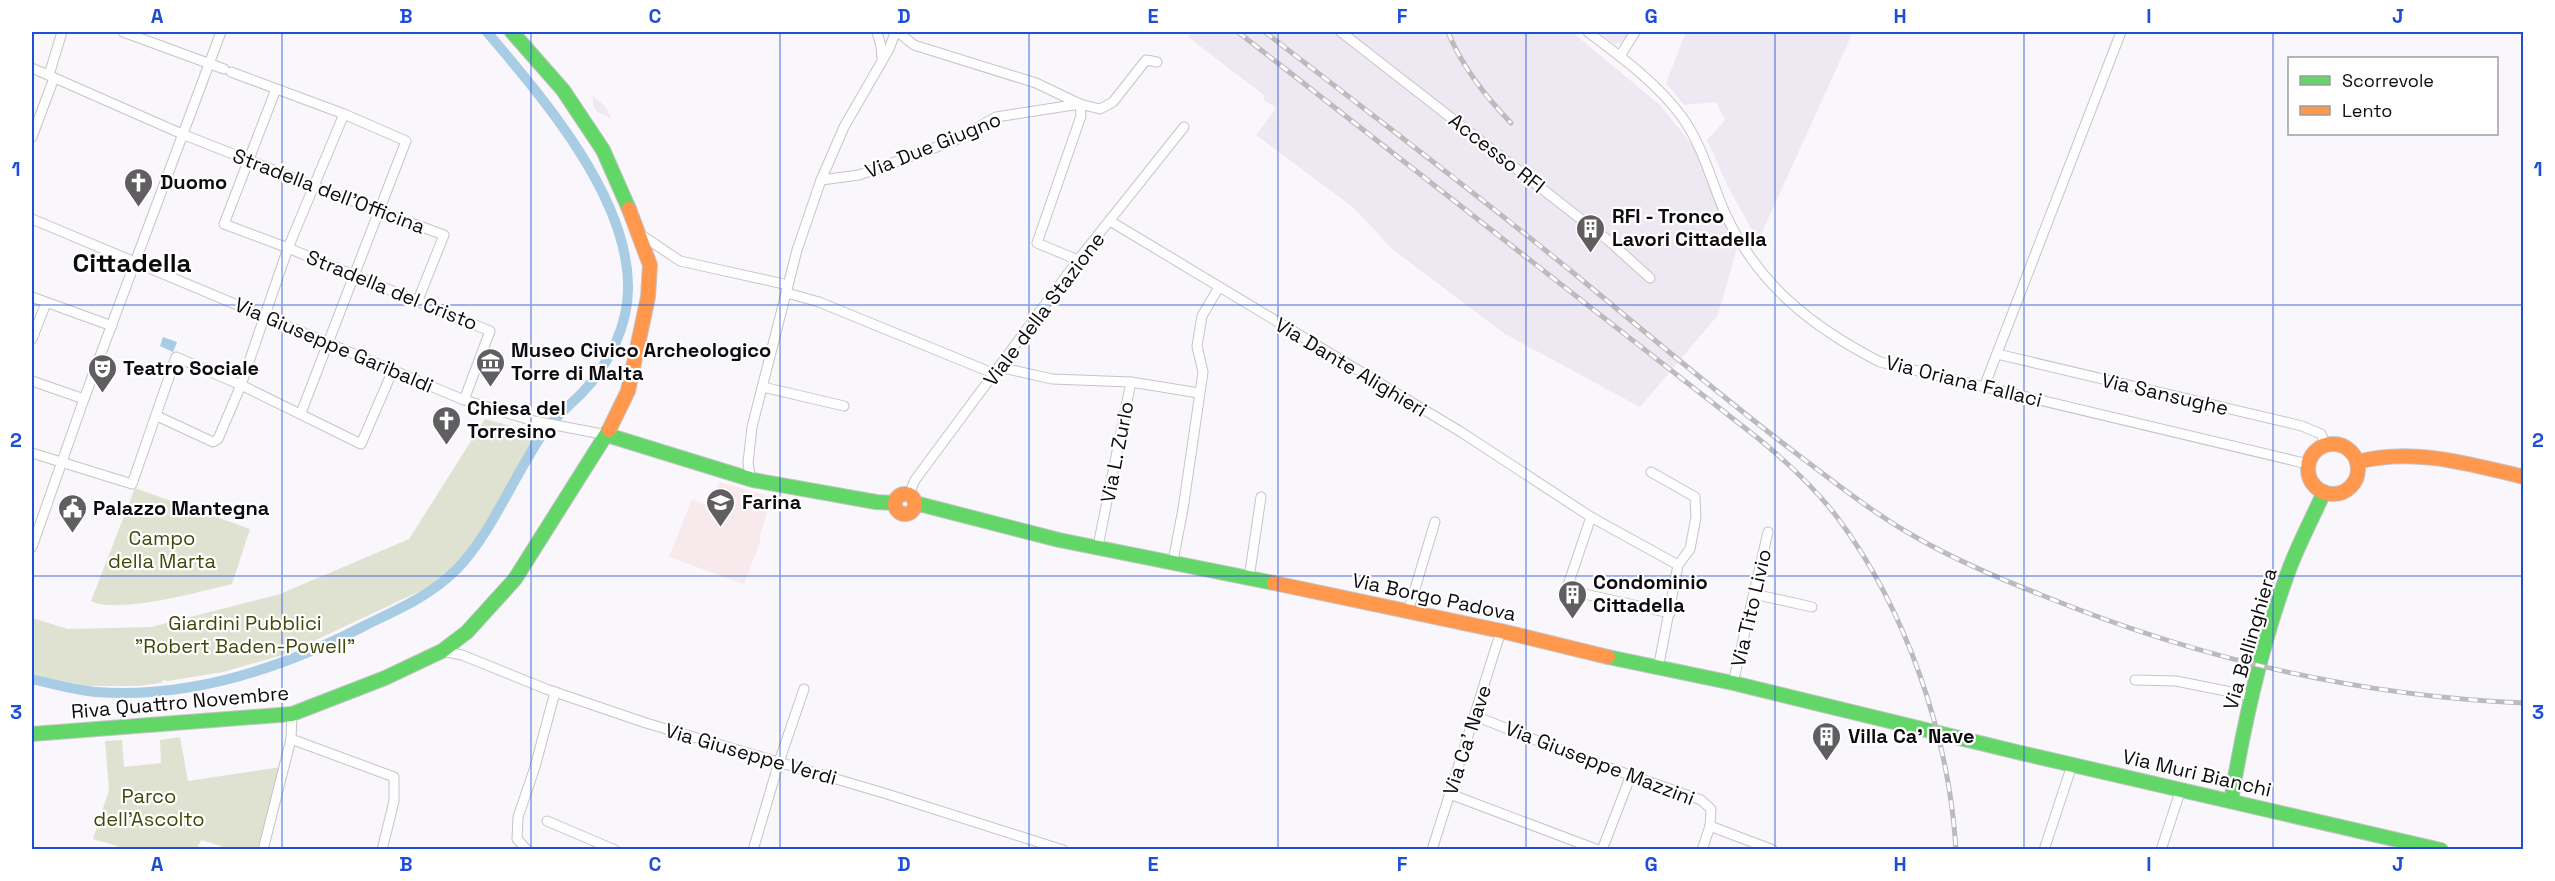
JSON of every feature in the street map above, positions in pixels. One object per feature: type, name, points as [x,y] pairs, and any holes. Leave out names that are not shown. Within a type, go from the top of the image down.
[{"type":"street","points":[[32,137],[62,32]]},
{"type":"street","points":[[123,32],[344,114],[406,141],[301,413]]},
{"type":"street","points":[[32,547],[84,399],[222,32]]},
{"type":"street","name":"Riva Quattro Novembre","points":[[32,734],[292,714],[386,678],[442,651],[467,632],[515,579],[607,435],[628,391],[648,297],[650,265],[640,234],[603,150],[563,90],[512,32]]},
{"type":"street","points":[[882,59],[878,32],[897,32],[914,45],[1036,82],[1080,104],[1081,116],[1037,243],[1078,260]]},
{"type":"street","points":[[756,477],[748,463],[752,427],[787,289],[821,180],[844,127],[897,32]]},
{"type":"street","name":"Accesso RFI","points":[[1341,32],[1609,241],[1650,278]]},
{"type":"street","name":"Via Oriana Fallaci","points":[[1588,32],[1663,93],[1683,118],[1697,142],[1725,213],[1760,270],[1801,313],[1844,344],[1880,362],[2308,464]]},
{"type":"street","points":[[1620,56],[1635,32]]},
{"type":"street","points":[[1984,387],[2121,32]]},
{"type":"street","name":"Via Due Giugno","points":[[821,180],[860,175],[924,152],[956,140],[996,117],[1080,104],[1100,109],[1113,102],[1146,60],[1157,62]]},
{"type":"street","name":"Stradella dell'Officina","points":[[32,68],[182,134],[378,211],[444,234],[418,300]]},
{"type":"street","points":[[248,159],[276,89]]},
{"type":"street","points":[[157,416],[215,442],[241,385],[288,248],[344,114]]},
{"type":"street","name":"Viale della Stazione","points":[[912,499],[915,480],[1001,370],[1078,260],[1184,127]]},
{"type":"street","name":"Stradella del Cristo","points":[[248,159],[224,224],[418,300],[490,331],[464,400]]},
{"type":"street","name":"Via Giuseppe Garibaldi","points":[[32,219],[464,400],[534,421],[607,435]]},
{"type":"street","name":"Via Dante Alighieri","points":[[1110,221],[1461,432],[1591,517],[1678,565]]},
{"type":"street","name":"Via L. Zurlo","points":[[640,234],[681,261],[787,289],[1001,370],[1052,379],[1131,382],[1098,546]]},
{"type":"street","points":[[1173,561],[1203,372],[1197,346],[1202,316],[1219,287]]},
{"type":"street","points":[[32,297],[112,326]]},
{"type":"street","points":[[32,339],[46,303]]},
{"type":"street","name":"Via Sansughe","points":[[1997,354],[2302,426],[2321,434],[2326,445]]},
{"type":"street","points":[[32,453],[132,484],[176,357],[301,413],[361,444],[393,370]]},
{"type":"street","points":[[32,381],[84,399]]},
{"type":"street","points":[[1131,382],[1199,393]]},
{"type":"street","points":[[763,387],[844,406]]},
{"type":"street","name":"Via Borgo Padova","points":[[607,435],[727,472],[876,502],[894,503],[896,510],[906,514],[913,511],[912,499],[1059,540],[1173,561],[1501,631],[1658,669],[1733,683],[1944,734]]},
{"type":"street","points":[[2336,444],[2345,447],[2352,453],[2356,462],[2357,473],[2349,487],[2335,494],[2324,492],[2311,481],[2308,464],[2318,449],[2326,445],[2336,444]]},
{"type":"street","points":[[2356,462],[2387,455],[2423,456],[2523,477]]},
{"type":"street","points":[[1651,472],[1695,497],[1696,517],[1689,549],[1678,565],[1658,669]]},
{"type":"street","name":"Via Bellinghiera","points":[[2230,801],[2251,696],[2290,567],[2324,492]]},
{"type":"street","points":[[1249,578],[1261,497]]},
{"type":"street","points":[[1591,517],[1568,585],[1580,593],[1670,613]]},
{"type":"street","points":[[1408,612],[1435,522]]},
{"type":"street","name":"Via Tito Livio","points":[[1733,683],[1768,532]]},
{"type":"street","points":[[1754,594],[1812,607]]},
{"type":"street","name":"Via Ca' Nave","points":[[1432,849],[1501,631]]},
{"type":"street","name":"Via Giuseppe Verdi","points":[[442,651],[462,655],[555,692],[646,723],[1063,849]]},
{"type":"street","points":[[2135,680],[2176,681],[2251,696]]},
{"type":"street","points":[[753,849],[804,689]]},
{"type":"street","points":[[527,849],[517,839],[518,817],[535,767],[555,692]]},
{"type":"street","points":[[263,849],[291,739],[292,714]]},
{"type":"street","name":"Via Giuseppe Mazzini","points":[[1475,716],[1576,756],[1701,800],[1711,809],[1710,826],[1773,849]]},
{"type":"street","name":"Via Muri Bianchi","points":[[1944,734],[2441,849]]},
{"type":"street","points":[[291,739],[394,777],[394,801],[382,849]]},
{"type":"street","points":[[2044,849],[2072,765]]},
{"type":"street","points":[[1450,794],[1600,849],[1631,775]]},
{"type":"street","points":[[2161,849],[2181,789]]},
{"type":"street","points":[[547,821],[615,849]]},
{"type":"street","points":[[1702,849],[1710,826]]},
{"type":"shaded area","points":[[1192,32],[1572,32],[1660,105],[1702,157],[1741,234],[1718,315],[1640,407],[1505,334],[1392,249],[1354,208],[1256,135],[1276,108],[1263,99],[1265,96],[1188,37]]},
{"type":"shaded area","points":[[1598,32],[1630,32],[1625,41],[1614,44]]},
{"type":"shaded area","points":[[1686,32],[1853,32],[1758,241],[1728,187],[1707,140],[1725,120],[1716,102],[1684,105],[1666,83]]},
{"type":"shaded area","points":[[593,96],[605,106],[611,118],[597,112],[593,105]]},
{"type":"shaded area","name":"Farina","points":[[719,482],[772,497],[759,539],[761,540],[744,584],[669,557],[692,499],[709,506]]},
{"type":"green space","name":"Giardini Pubblici \"Robert Baden-Powell\"","points":[[485,419],[530,431],[534,425],[542,426],[479,534],[456,565],[431,586],[286,654],[223,672],[163,680],[161,683],[138,686],[87,686],[32,674],[32,618],[68,629],[151,627],[280,594],[409,539]]},
{"type":"green space","name":"Campo della Marta","points":[[135,488],[250,529],[232,584],[139,604],[103,605],[91,601]]},
{"type":"green space","name":"Parco dell'Ascolto","points":[[180,737],[188,781],[281,767],[260,849],[230,849],[201,840],[197,849],[127,849],[93,839],[109,790],[105,741],[122,740],[124,767],[161,763],[160,740]]},
{"type":"water","points":[[163,337],[177,342],[173,352],[160,346]]},
{"type":"waterway","points":[[32,679],[96,692],[167,691],[202,685],[270,667],[304,654],[414,601],[446,579],[469,556],[492,522],[544,432],[601,370],[616,343],[627,300],[628,285],[624,251],[613,217],[578,149],[532,86],[487,32]]},
{"type":"railway","points":[[1238,32],[1759,439],[1819,496],[1862,553],[1884,592],[1920,675],[1944,762],[1952,806],[1956,850]]},
{"type":"railway","points":[[1265,32],[1428,157],[1767,431],[1870,508],[1934,547],[1993,575],[2097,616],[2156,637],[2216,654],[2277,670],[2399,692],[2524,703]]},
{"type":"railway","points":[[1448,32],[1475,80],[1511,123]]},
{"type":"traffic: fast","points":[[512,32],[563,90],[603,150],[629,209]]},
{"type":"traffic: fast","points":[[32,734],[292,714],[385,678],[442,651],[467,632],[515,579],[609,430]]},
{"type":"traffic: fast","points":[[607,435],[753,480],[876,502],[894,503]]},
{"type":"traffic: fast","points":[[2231,801],[2262,653],[2294,557],[2324,492]]},
{"type":"traffic: fast","points":[[915,503],[1059,540],[1274,583]]},
{"type":"traffic: fast","points":[[1608,657],[1733,683],[2017,752],[2441,850]]},
{"type":"traffic: slow","points":[[609,430],[628,391],[648,297],[650,265],[629,209]]},
{"type":"traffic: slow","points":[[2333,444],[2347,448],[2354,455],[2358,469],[2354,483],[2347,490],[2333,494],[2319,490],[2312,483],[2308,469],[2312,455],[2319,448],[2333,444]]},
{"type":"traffic: slow","points":[[2357,462],[2399,456],[2420,457],[2462,463],[2524,477]]},
{"type":"traffic: slow","points":[[901,494],[909,494],[915,500],[915,504],[915,508],[909,514],[901,514],[895,508],[895,500],[901,494]]},
{"type":"traffic: slow","points":[[1274,583],[1501,631],[1608,657]]},
{"type":"place","name":"Duomo","points":[[139,208]]},
{"type":"place","name":"RFI - Tronco Lavori Cittadella","points":[[1591,254]]},
{"type":"place","name":"Museo Civico Archeologico Torre di Malta","points":[[490,388]]},
{"type":"place","name":"Teatro Sociale","points":[[102,394]]},
{"type":"place","name":"Chiesa del Torresino","points":[[446,446]]},
{"type":"place","name":"Farina","points":[[721,528]]},
{"type":"place","name":"Palazzo Mantegna","points":[[72,534]]},
{"type":"place","name":"Condominio Cittadella","points":[[1572,620]]},
{"type":"place","name":"Villa Ca' Nave","points":[[1827,762]]},
{"type":"district","name":"Cittadella","points":[[132,263]]}]
